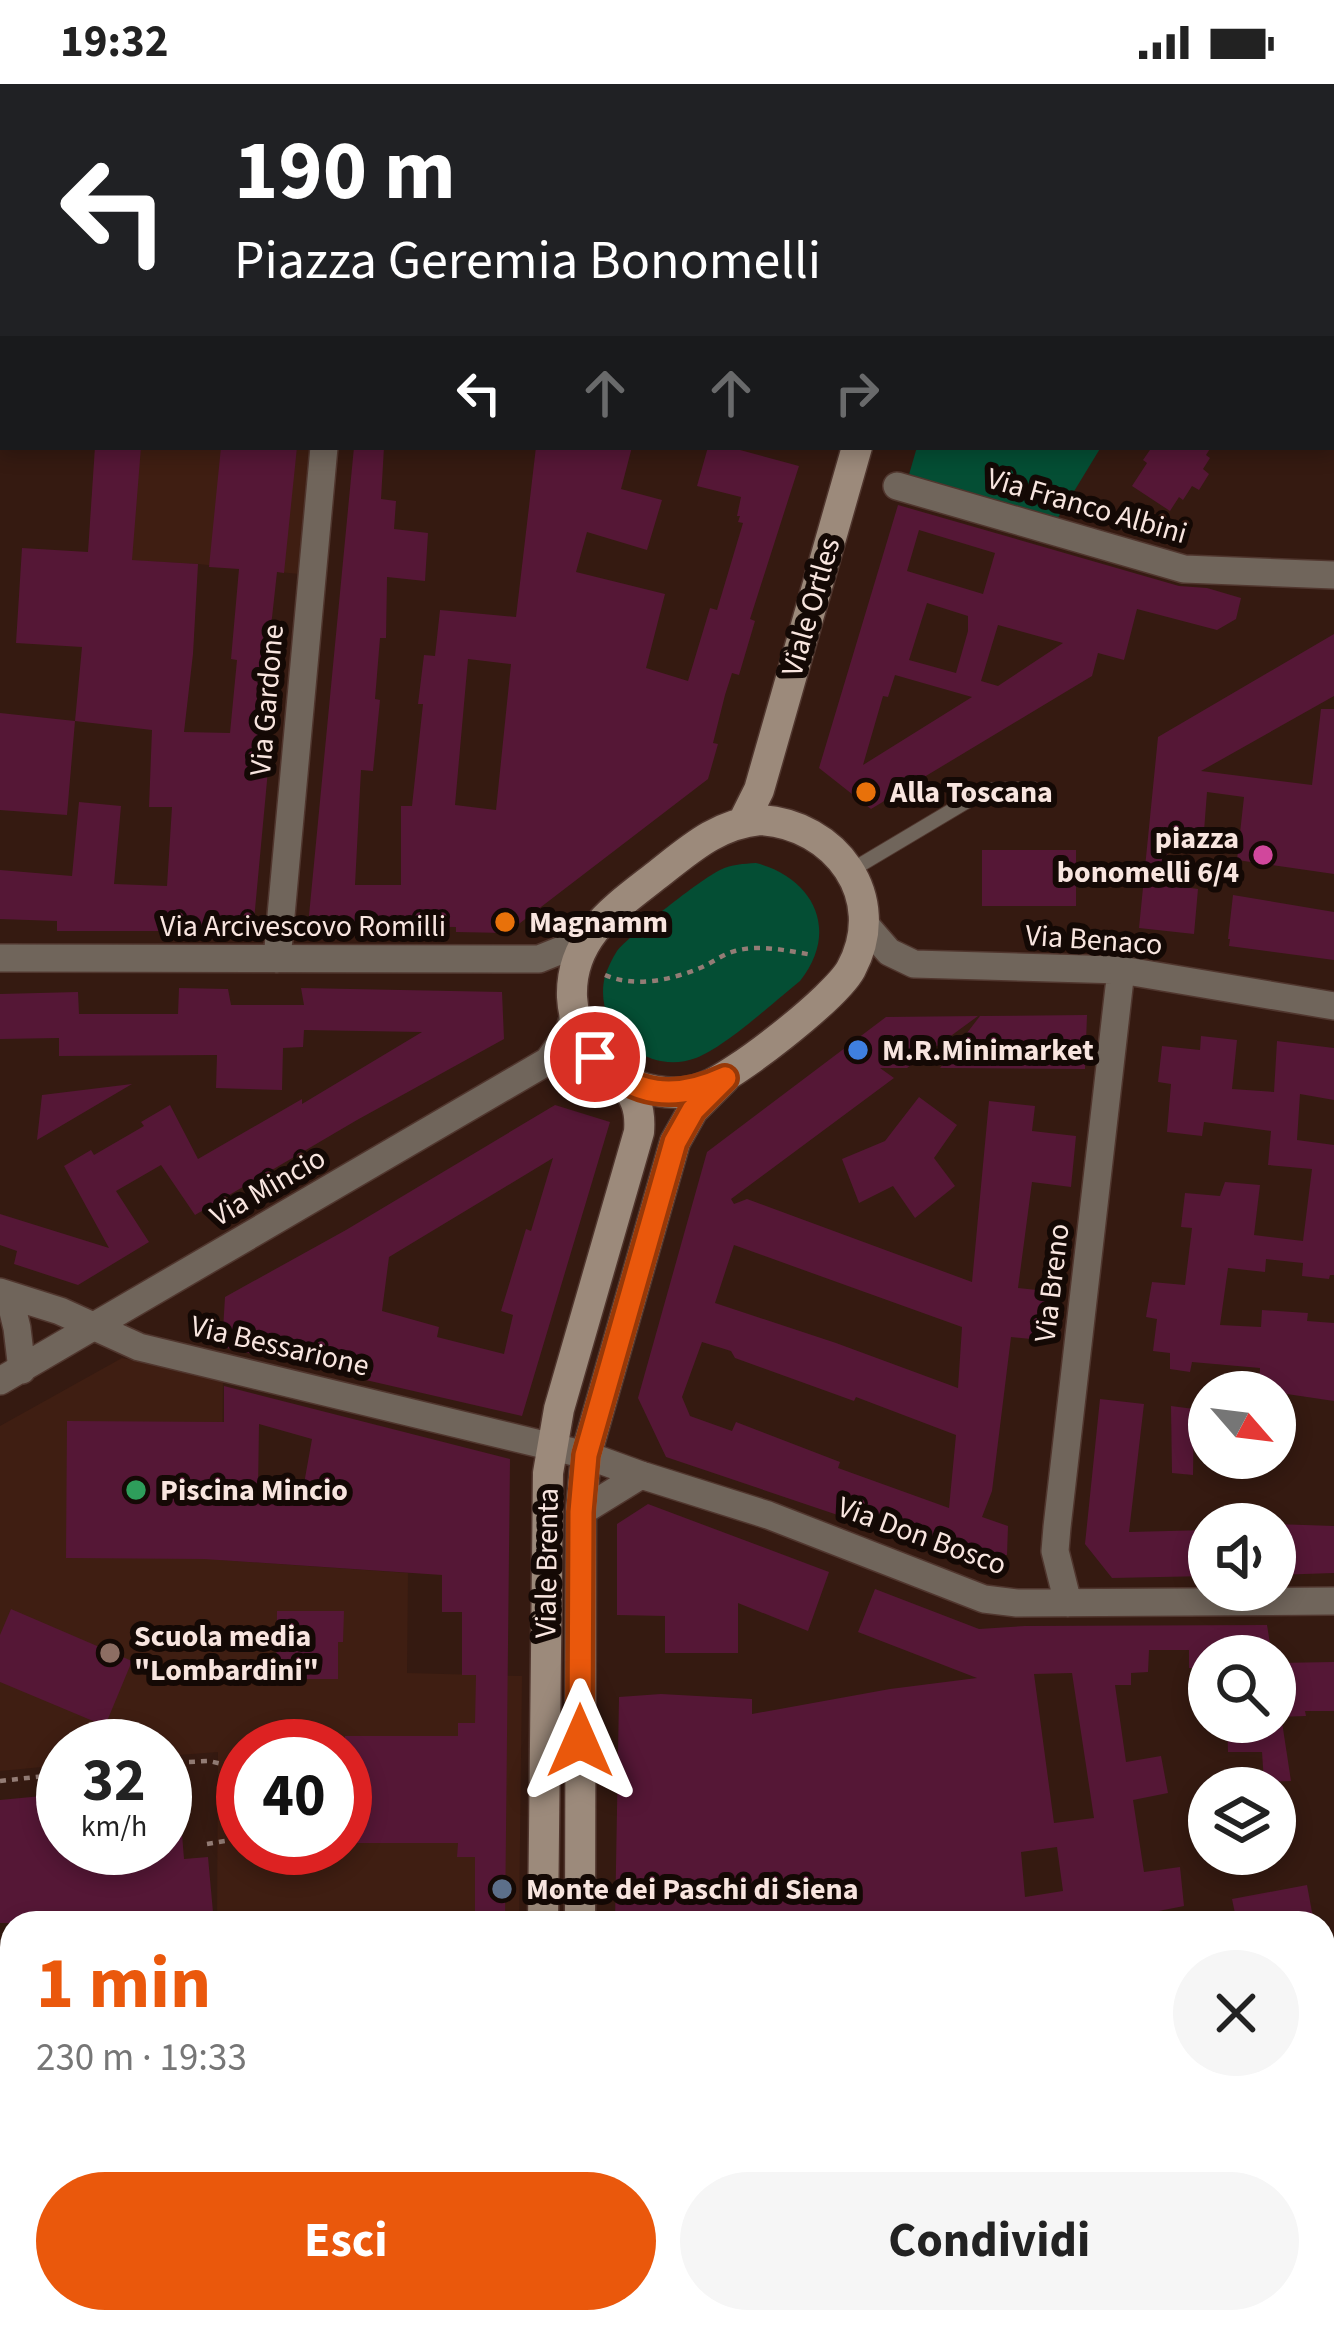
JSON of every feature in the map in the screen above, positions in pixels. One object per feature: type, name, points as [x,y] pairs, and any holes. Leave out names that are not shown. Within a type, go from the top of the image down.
[{"type":"street","name":"Via Gardone","points":[[277,959],[324,450]]},
{"type":"street","name":"Viale Ortles","points":[[743,822],[759,790],[856,450]]},
{"type":"street","name":"Via Franco Albini","points":[[897,487],[1184,569],[1334,575]]},
{"type":"street","points":[[766,766],[771,797],[791,824]]},
{"type":"street","points":[[548,1061],[565,1060],[648,1090],[673,1093],[725,1078],[836,991],[857,955],[863,922],[861,899],[850,871],[827,843],[776,820],[724,827],[596,926],[582,946],[574,971],[574,1015],[595,1057],[620,1078]]},
{"type":"street","name":"Via Benaco","points":[[863,922],[890,952],[914,964],[1121,970],[1334,1006]]},
{"type":"street","name":"Via Arcivescovo Romilli","points":[[0,958],[538,959],[577,943],[596,926]]},
{"type":"street","name":"Via Breno","points":[[1068,1603],[1055,1551],[1057,1527],[1121,970]]},
{"type":"street","points":[[548,1061],[574,1015]]},
{"type":"street","name":"Via Mincio","points":[[11,1376],[548,1061]]},
{"type":"street","name":"Viale Brenta","points":[[543,1911],[548,1473],[551,1444],[639,1132],[638,1104],[620,1078]]},
{"type":"street","name":"Viale Brenta","points":[[580,1911],[581,1512],[586,1455],[675,1142],[693,1110],[725,1078]]},
{"type":"street","name":"Via Mincio","points":[[5,1293],[17,1328],[11,1376]]},
{"type":"street","name":"Via Bessarione","points":[[5,1293],[60,1311],[139,1347],[551,1444]]},
{"type":"street","name":"Via Don Bosco","points":[[551,1444],[768,1515],[984,1599],[1017,1603],[1334,1601]]},
{"type":"street","points":[[581,1512],[641,1475]]},
{"type":"lane","points":[[850,871],[986,790],[1033,789]]},
{"type":"path","points":[[605,975],[644,983],[695,970],[736,951],[777,948],[813,955]]},
{"type":"path","points":[[0,1781],[36,1777]]},
{"type":"path","points":[[207,1844],[216,1842]]},
{"type":"shaded area","points":[[95,450],[319,450],[309,575],[88,558]]},
{"type":"shaded area","points":[[122,1358],[223,1379],[221,1560],[408,1573],[407,1673],[522,1676],[519,1911],[217,1911],[217,1875],[372,1875],[372,1719],[216,1719],[216,1752],[192,1754],[192,1719],[36,1719],[36,1768],[0,1771],[0,1426]]},
{"type":"green space","points":[[916,450],[1099,450],[1056,521],[908,478]]},
{"type":"green space","points":[[756,863],[793,881],[815,909],[818,944],[812,962],[800,981],[708,1052],[677,1062],[641,1054],[626,1044],[607,1013],[605,976],[615,954],[711,875]]},
{"type":"building","points":[[95,450],[141,450],[132,560],[198,564],[184,732],[230,733],[239,569],[209,567],[221,450],[297,450],[284,573],[277,572],[267,663],[278,663],[253,931],[57,931],[57,921],[0,919],[0,870],[72,876],[79,802],[121,806],[114,884],[167,886],[172,807],[149,807],[152,730],[75,721],[82,647],[16,643],[22,548],[88,552]]},
{"type":"building","points":[[354,450],[384,450],[381,499],[396,501],[394,529],[428,533],[425,581],[387,577],[373,771],[361,770],[355,885],[401,885],[401,806],[412,806],[424,655],[435,656],[440,610],[516,617],[536,450],[631,450],[621,489],[662,500],[647,550],[587,532],[576,572],[665,594],[646,668],[688,681],[710,608],[717,610],[743,523],[737,516],[741,497],[697,486],[707,450],[740,450],[799,466],[750,619],[755,621],[739,675],[732,673],[725,695],[708,779],[507,933],[456,932],[456,927],[308,926]],"holes":[[[468,659],[511,664],[496,810],[455,805]]]},
{"type":"building","points":[[1150,450],[1209,450],[1203,469],[1209,474],[1199,490],[1192,486],[1170,511],[1132,486],[1147,463],[1143,460]]},
{"type":"building","points":[[898,505],[1179,586],[1241,598],[1236,619],[1217,630],[1137,609],[1124,660],[1098,653],[1092,676],[871,809],[819,768]],"holes":[[[919,530],[995,553],[983,594],[907,571]],[[927,603],[968,616],[956,673],[909,660]],[[998,625],[1063,643],[998,686],[981,681]],[[895,675],[972,697],[863,765],[883,696],[888,697]]]},
{"type":"building","points":[[1334,634],[1334,696],[1201,771],[1312,785],[1321,709],[1334,709],[1334,874],[1237,860],[1244,797],[1207,792],[1204,831],[1197,830],[1195,854],[1168,850],[1163,884],[1198,889],[1194,934],[1139,928],[1158,737]]},
{"type":"building","points":[[0,713],[75,721],[67,815],[0,810]]},
{"type":"building","points":[[982,850],[1076,850],[1076,906],[982,906]]},
{"type":"building","points":[[1233,895],[1334,912],[1334,960],[1229,946]]},
{"type":"building","points":[[179,988],[228,989],[231,1005],[304,1005],[301,988],[502,992],[504,1039],[195,1215],[161,1165],[116,1191],[149,1242],[78,1285],[14,1264],[17,1251],[0,1245],[0,1214],[109,1248],[64,1166],[91,1150],[94,1155],[170,1105],[198,1159],[422,1032],[304,1030],[303,1047],[283,1048],[282,1090],[216,1088],[217,1055],[59,1056],[59,1038],[0,1039],[0,994],[78,992],[79,1014],[178,1014]]},
{"type":"building","points":[[1087,1015],[1085,1069],[940,1068],[980,1016]]},
{"type":"building","points":[[978,1016],[907,1068],[880,1068],[894,1078],[731,1199],[734,1204],[747,1199],[972,1282],[989,1101],[1035,1106],[1032,1131],[1076,1136],[1071,1187],[1032,1182],[1018,1288],[1057,1292],[1051,1341],[1011,1337],[992,1491],[982,1517],[1008,1526],[1007,1555],[977,1551],[974,1561],[666,1457],[638,1398],[707,1152],[886,1017]],"holes":[[[734,1245],[962,1327],[958,1388],[715,1303]],[[702,1342],[731,1351],[735,1358],[956,1435],[949,1508],[838,1468],[840,1462],[736,1422],[732,1431],[690,1416],[682,1397]]]},
{"type":"building","points":[[1201,1036],[1237,1040],[1232,1089],[1274,1092],[1277,1041],[1334,1048],[1334,1100],[1300,1094],[1297,1140],[1334,1145],[1334,1275],[1329,1279],[1302,1276],[1303,1263],[1266,1259],[1265,1272],[1228,1268],[1220,1325],[1261,1327],[1262,1310],[1308,1313],[1307,1321],[1334,1323],[1334,1401],[1296,1395],[1296,1371],[1192,1362],[1188,1372],[1170,1369],[1170,1353],[1153,1351],[1157,1319],[1146,1317],[1152,1282],[1185,1285],[1192,1228],[1181,1227],[1185,1193],[1220,1196],[1225,1182],[1260,1185],[1254,1235],[1303,1241],[1312,1169],[1268,1165],[1271,1131],[1204,1122],[1202,1136],[1167,1132],[1171,1084],[1158,1082],[1162,1046],[1200,1050]]},
{"type":"building","points":[[132,1084],[37,1140],[42,1095]]},
{"type":"building","points":[[919,1097],[957,1125],[934,1158],[955,1186],[915,1218],[893,1186],[859,1203],[842,1159],[885,1141]]},
{"type":"building","points":[[555,1105],[610,1122],[522,1416],[222,1347],[225,1297]],"holes":[[[553,1158],[531,1231],[526,1229],[501,1311],[513,1315],[504,1354],[437,1337],[439,1327],[382,1311],[389,1257]]]},
{"type":"building","points":[[224,1386],[510,1459],[505,1911],[475,1911],[475,1857],[457,1857],[458,1843],[372,1843],[372,1736],[458,1736],[458,1723],[475,1723],[476,1675],[462,1675],[462,1612],[442,1612],[442,1575],[204,1559],[66,1558],[67,1421],[224,1422]],"holes":[[[259,1424],[312,1439],[302,1495],[258,1490]]]},
{"type":"building","points":[[1100,1399],[1144,1404],[1129,1532],[1188,1531],[1188,1576],[1112,1578],[1085,1544]]},
{"type":"building","points":[[1171,1406],[1188,1408],[1188,1475],[1172,1473]]},
{"type":"building","points":[[648,1504],[829,1572],[808,1631],[738,1603],[738,1653],[665,1653],[665,1616],[617,1615],[617,1524]]},
{"type":"building","points":[[1296,1525],[1334,1526],[1334,1573],[1296,1574]]},
{"type":"building","points":[[875,1589],[979,1629],[1267,1625],[1269,1635],[1188,1635],[1188,1650],[1149,1650],[1148,1672],[1131,1673],[1131,1685],[1115,1685],[1126,1762],[1161,1756],[1168,1793],[1133,1800],[1144,1872],[1180,1867],[1184,1906],[1159,1911],[615,1911],[619,1697],[661,1694],[752,1699],[752,1714],[977,1678],[858,1632]],"holes":[[[1072,1673],[1094,1818],[1054,1823],[1034,1674]],[[1057,1847],[1063,1891],[1025,1897],[1021,1852]]]},
{"type":"building","points":[[11,1609],[132,1661],[108,1719],[88,1719],[0,1682],[0,1635]]},
{"type":"building","points":[[277,1611],[344,1611],[338,1679],[276,1675]]},
{"type":"building","points":[[1334,1662],[1334,1711],[1305,1711],[1306,1716],[1296,1716],[1296,1663]]},
{"type":"building","points":[[1228,1743],[1285,1743],[1289,1767],[1263,1767],[1262,1752],[1228,1752]]},
{"type":"building","points":[[36,1797],[36,1875],[192,1875],[192,1858],[208,1857],[213,1911],[0,1911],[0,1800]]},
{"type":"building","points":[[1307,1885],[1312,1911],[1234,1911],[1232,1899]]},
{"type":"place","name":"Alla Toscana","points":[[866,792]]},
{"type":"place","name":"piazza bonomelli 6/4","points":[[1263,855]]},
{"type":"place","name":"Magnamm","points":[[505,922]]},
{"type":"place","name":"M.R.Minimarket","points":[[858,1050]]},
{"type":"place","name":"Piscina Mincio","points":[[136,1490]]},
{"type":"place","name":"Scuola media \"Lombardini\"","points":[[110,1653]]},
{"type":"place","name":"Monte dei Paschi di Siena","points":[[502,1889]]},
{"type":"route","points":[[580,1741],[581,1512],[586,1455],[675,1142],[693,1110],[725,1078],[688,1092],[648,1090],[620,1078],[595,1057]]}]
